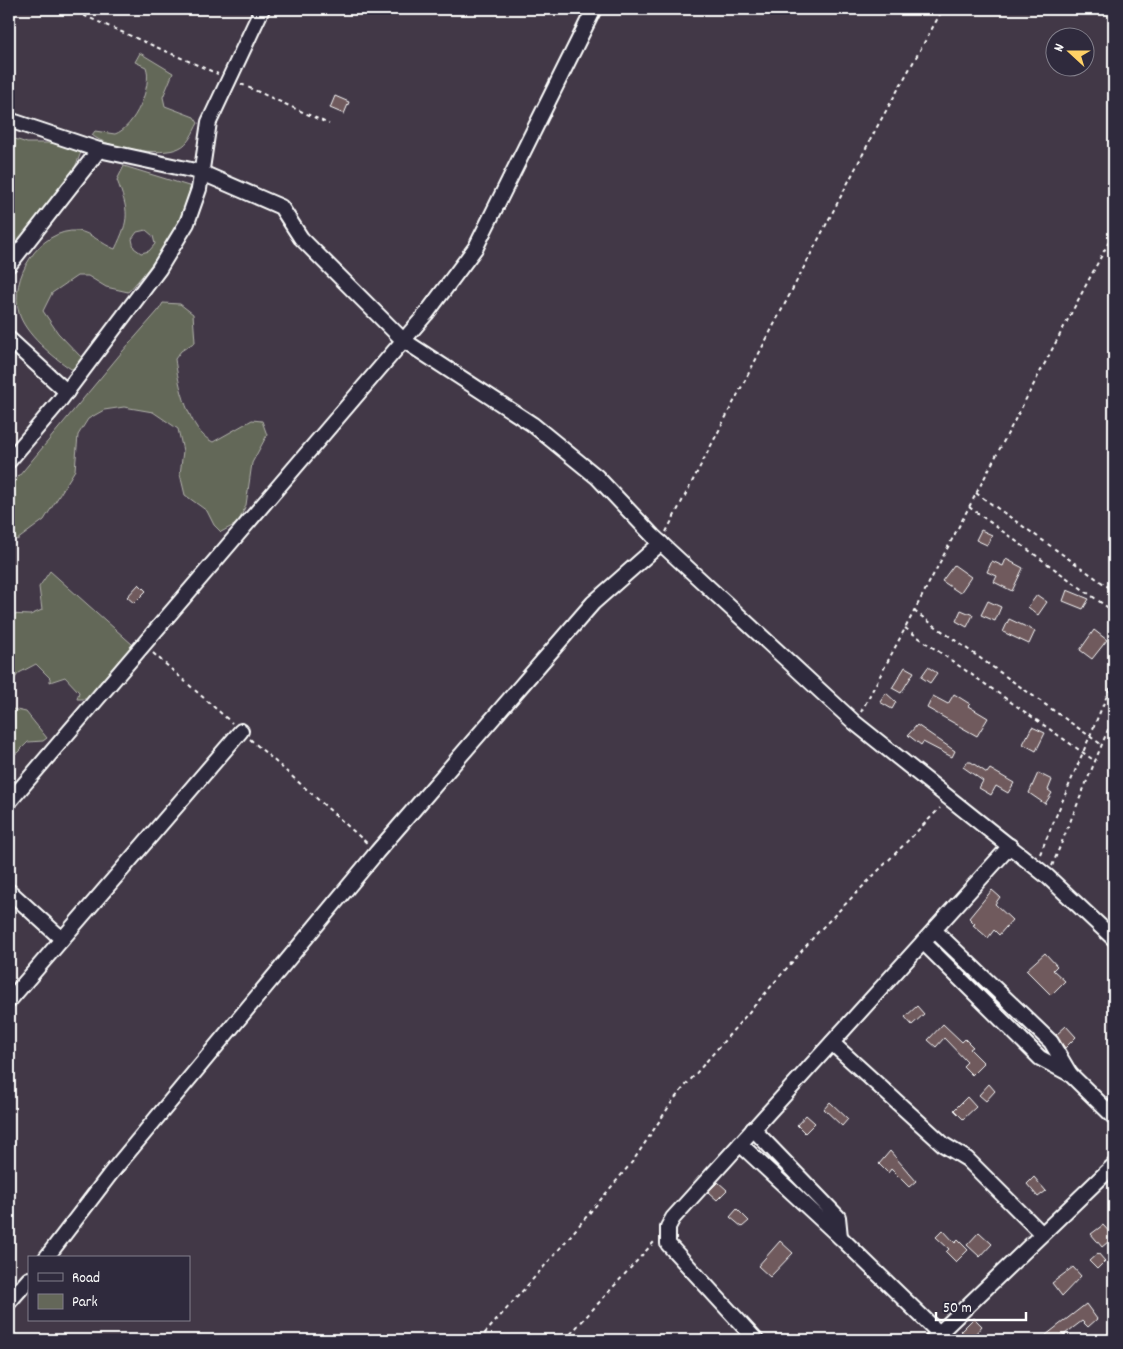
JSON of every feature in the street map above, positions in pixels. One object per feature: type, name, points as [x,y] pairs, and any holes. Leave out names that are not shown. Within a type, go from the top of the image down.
[{"type":"street","points":[[9,462],[67,392],[159,269],[187,223],[199,189],[200,172],[209,122],[262,9]]},
{"type":"street","points":[[9,802],[426,314],[476,246],[594,9]]},
{"type":"street","points":[[9,120],[100,150],[200,172],[281,208],[301,238],[403,340],[532,424],[597,477],[661,543],[855,723],[1048,877],[1114,939]]},
{"type":"street","points":[[9,265],[100,150]]},
{"type":"street","points":[[9,339],[67,392]]},
{"type":"street","points":[[48,1256],[111,1172],[377,852],[593,603],[661,543]]},
{"type":"street","points":[[9,1001],[240,731]]},
{"type":"street","points":[[756,1340],[668,1244],[668,1227],[673,1218],[1010,846]]},
{"type":"street","points":[[9,891],[62,939]]},
{"type":"street","points":[[934,930],[1050,1042],[1070,1074],[1114,1118]]},
{"type":"street","points":[[923,942],[1040,1058],[1070,1074]]},
{"type":"street","points":[[832,1042],[944,1145],[967,1159],[1042,1234]]},
{"type":"street","points":[[753,1129],[838,1217],[840,1238]]},
{"type":"street","points":[[740,1144],[840,1238],[935,1337],[1114,1165]]},
{"type":"street","points":[[9,1302],[28,1281]]},
{"type":"path","points":[[69,9],[329,124]]},
{"type":"path","points":[[661,543],[877,127],[942,9]]},
{"type":"path","points":[[855,723],[1114,232]]},
{"type":"path","points":[[976,493],[1114,591]]},
{"type":"path","points":[[969,507],[1114,612]]},
{"type":"path","points":[[914,611],[1102,745]]},
{"type":"path","points":[[905,628],[1095,762]]},
{"type":"path","points":[[144,645],[377,852]]},
{"type":"path","points":[[1034,866],[1114,679]]},
{"type":"path","points":[[1048,877],[1114,715]]},
{"type":"path","points":[[479,1340],[556,1253],[632,1161],[674,1099],[806,946],[950,798]]},
{"type":"path","points":[[565,1340],[668,1227]]},
{"type":"green space","points":[[140,53],[173,73],[163,97],[165,106],[194,117],[198,123],[188,141],[171,151],[134,150],[109,144],[92,135],[95,131],[115,134],[129,124],[135,115],[147,85],[146,67],[135,62]]},
{"type":"green space","points":[[9,137],[27,143],[57,143],[82,150],[73,172],[11,249],[9,238]]},
{"type":"green space","points":[[124,166],[192,187],[181,215],[166,243],[148,269],[128,292],[106,287],[88,276],[77,276],[52,293],[43,311],[58,333],[83,359],[77,368],[71,369],[48,352],[33,337],[22,321],[17,300],[19,285],[23,271],[30,258],[51,238],[64,232],[83,232],[115,249],[123,230],[126,215],[124,200],[117,180]],"holes":[[[146,230],[153,236],[155,244],[149,251],[141,253],[134,248],[132,239],[137,232]]]},
{"type":"green space","points":[[163,303],[180,304],[193,314],[195,342],[181,351],[175,359],[186,406],[197,428],[205,437],[213,442],[252,420],[262,421],[267,435],[252,463],[246,505],[238,523],[221,532],[214,525],[207,511],[185,495],[180,474],[183,451],[178,429],[153,412],[124,407],[104,410],[88,419],[78,435],[75,470],[44,520],[17,540],[9,528],[9,488]]},
{"type":"green space","points":[[50,571],[133,645],[86,699],[77,699],[79,692],[65,677],[50,682],[50,678],[36,664],[19,673],[9,685],[9,614],[30,615],[42,610],[39,587]]},
{"type":"green space","points":[[9,699],[12,709],[26,712],[47,738],[43,741],[28,742],[17,753],[9,754]]},
{"type":"building","points":[[335,96],[349,102],[344,114],[330,108]]},
{"type":"building","points":[[981,530],[992,535],[987,545],[976,540]]},
{"type":"building","points":[[1006,559],[1023,568],[1012,591],[994,582],[997,576],[987,572],[992,561],[1003,566]]},
{"type":"building","points":[[954,565],[971,577],[960,593],[942,581]]},
{"type":"building","points":[[139,584],[146,591],[134,603],[127,597]]},
{"type":"building","points":[[1067,590],[1089,599],[1083,609],[1063,601]]},
{"type":"building","points":[[1037,595],[1047,602],[1038,615],[1028,607]]},
{"type":"building","points":[[988,601],[1001,607],[995,621],[981,615]]},
{"type":"building","points":[[961,610],[973,615],[967,627],[956,621]]},
{"type":"building","points":[[1009,619],[1035,631],[1029,644],[1003,632]]},
{"type":"building","points":[[1094,630],[1107,640],[1092,659],[1080,650]]},
{"type":"building","points":[[905,667],[914,672],[901,693],[892,688]]},
{"type":"building","points":[[928,667],[937,673],[930,683],[921,677]]},
{"type":"building","points":[[886,693],[896,702],[892,709],[880,702]]},
{"type":"building","points":[[954,694],[970,704],[968,706],[988,718],[977,736],[927,708],[933,696],[948,704]]},
{"type":"building","points":[[917,725],[955,751],[952,757],[923,742],[921,745],[908,735]]},
{"type":"building","points":[[1032,727],[1045,733],[1036,751],[1023,744]]},
{"type":"building","points":[[967,762],[971,762],[987,773],[990,769],[1014,783],[1008,793],[996,786],[991,795],[979,788],[983,781],[963,767]]},
{"type":"building","points":[[1038,773],[1052,780],[1048,790],[1052,793],[1045,804],[1029,793]]},
{"type":"building","points":[[992,890],[1000,897],[995,904],[1012,920],[999,935],[994,930],[988,938],[973,925],[975,924],[969,918]]},
{"type":"building","points":[[1045,953],[1057,966],[1053,970],[1065,981],[1051,995],[1026,970]]},
{"type":"building","points":[[917,1006],[924,1014],[912,1025],[905,1017]]},
{"type":"building","points":[[943,1024],[962,1042],[965,1039],[973,1047],[970,1049],[984,1063],[972,1075],[963,1066],[967,1062],[944,1038],[936,1047],[928,1040]]},
{"type":"building","points":[[1066,1026],[1076,1037],[1065,1048],[1056,1035]]},
{"type":"building","points":[[989,1084],[995,1091],[986,1101],[979,1095]]},
{"type":"building","points":[[967,1097],[976,1107],[963,1119],[954,1110]]},
{"type":"building","points":[[830,1102],[848,1119],[842,1126],[824,1109]]},
{"type":"building","points":[[806,1115],[815,1123],[805,1133],[797,1125]]},
{"type":"building","points":[[890,1151],[916,1181],[909,1187],[891,1169],[888,1173],[879,1164]]},
{"type":"building","points":[[1034,1177],[1046,1191],[1038,1197],[1027,1184]]},
{"type":"building","points":[[718,1182],[727,1190],[717,1200],[708,1192]]},
{"type":"building","points":[[737,1209],[749,1221],[742,1227],[730,1217]]},
{"type":"building","points":[[1103,1225],[1114,1237],[1102,1247],[1091,1234]]},
{"type":"building","points":[[943,1230],[955,1243],[958,1240],[968,1250],[956,1262],[946,1252],[949,1249],[936,1237]]},
{"type":"building","points":[[979,1232],[992,1244],[980,1257],[967,1245]]},
{"type":"building","points":[[780,1241],[793,1253],[770,1277],[758,1266]]},
{"type":"building","points":[[1098,1253],[1105,1261],[1097,1269],[1089,1261]]},
{"type":"building","points":[[1073,1267],[1081,1276],[1062,1296],[1052,1283]]},
{"type":"building","points":[[1086,1304],[1097,1319],[1088,1327],[1082,1321],[1057,1340],[1050,1340],[1046,1335]]},
{"type":"building","points":[[974,1318],[982,1326],[970,1340],[961,1331]]}]
